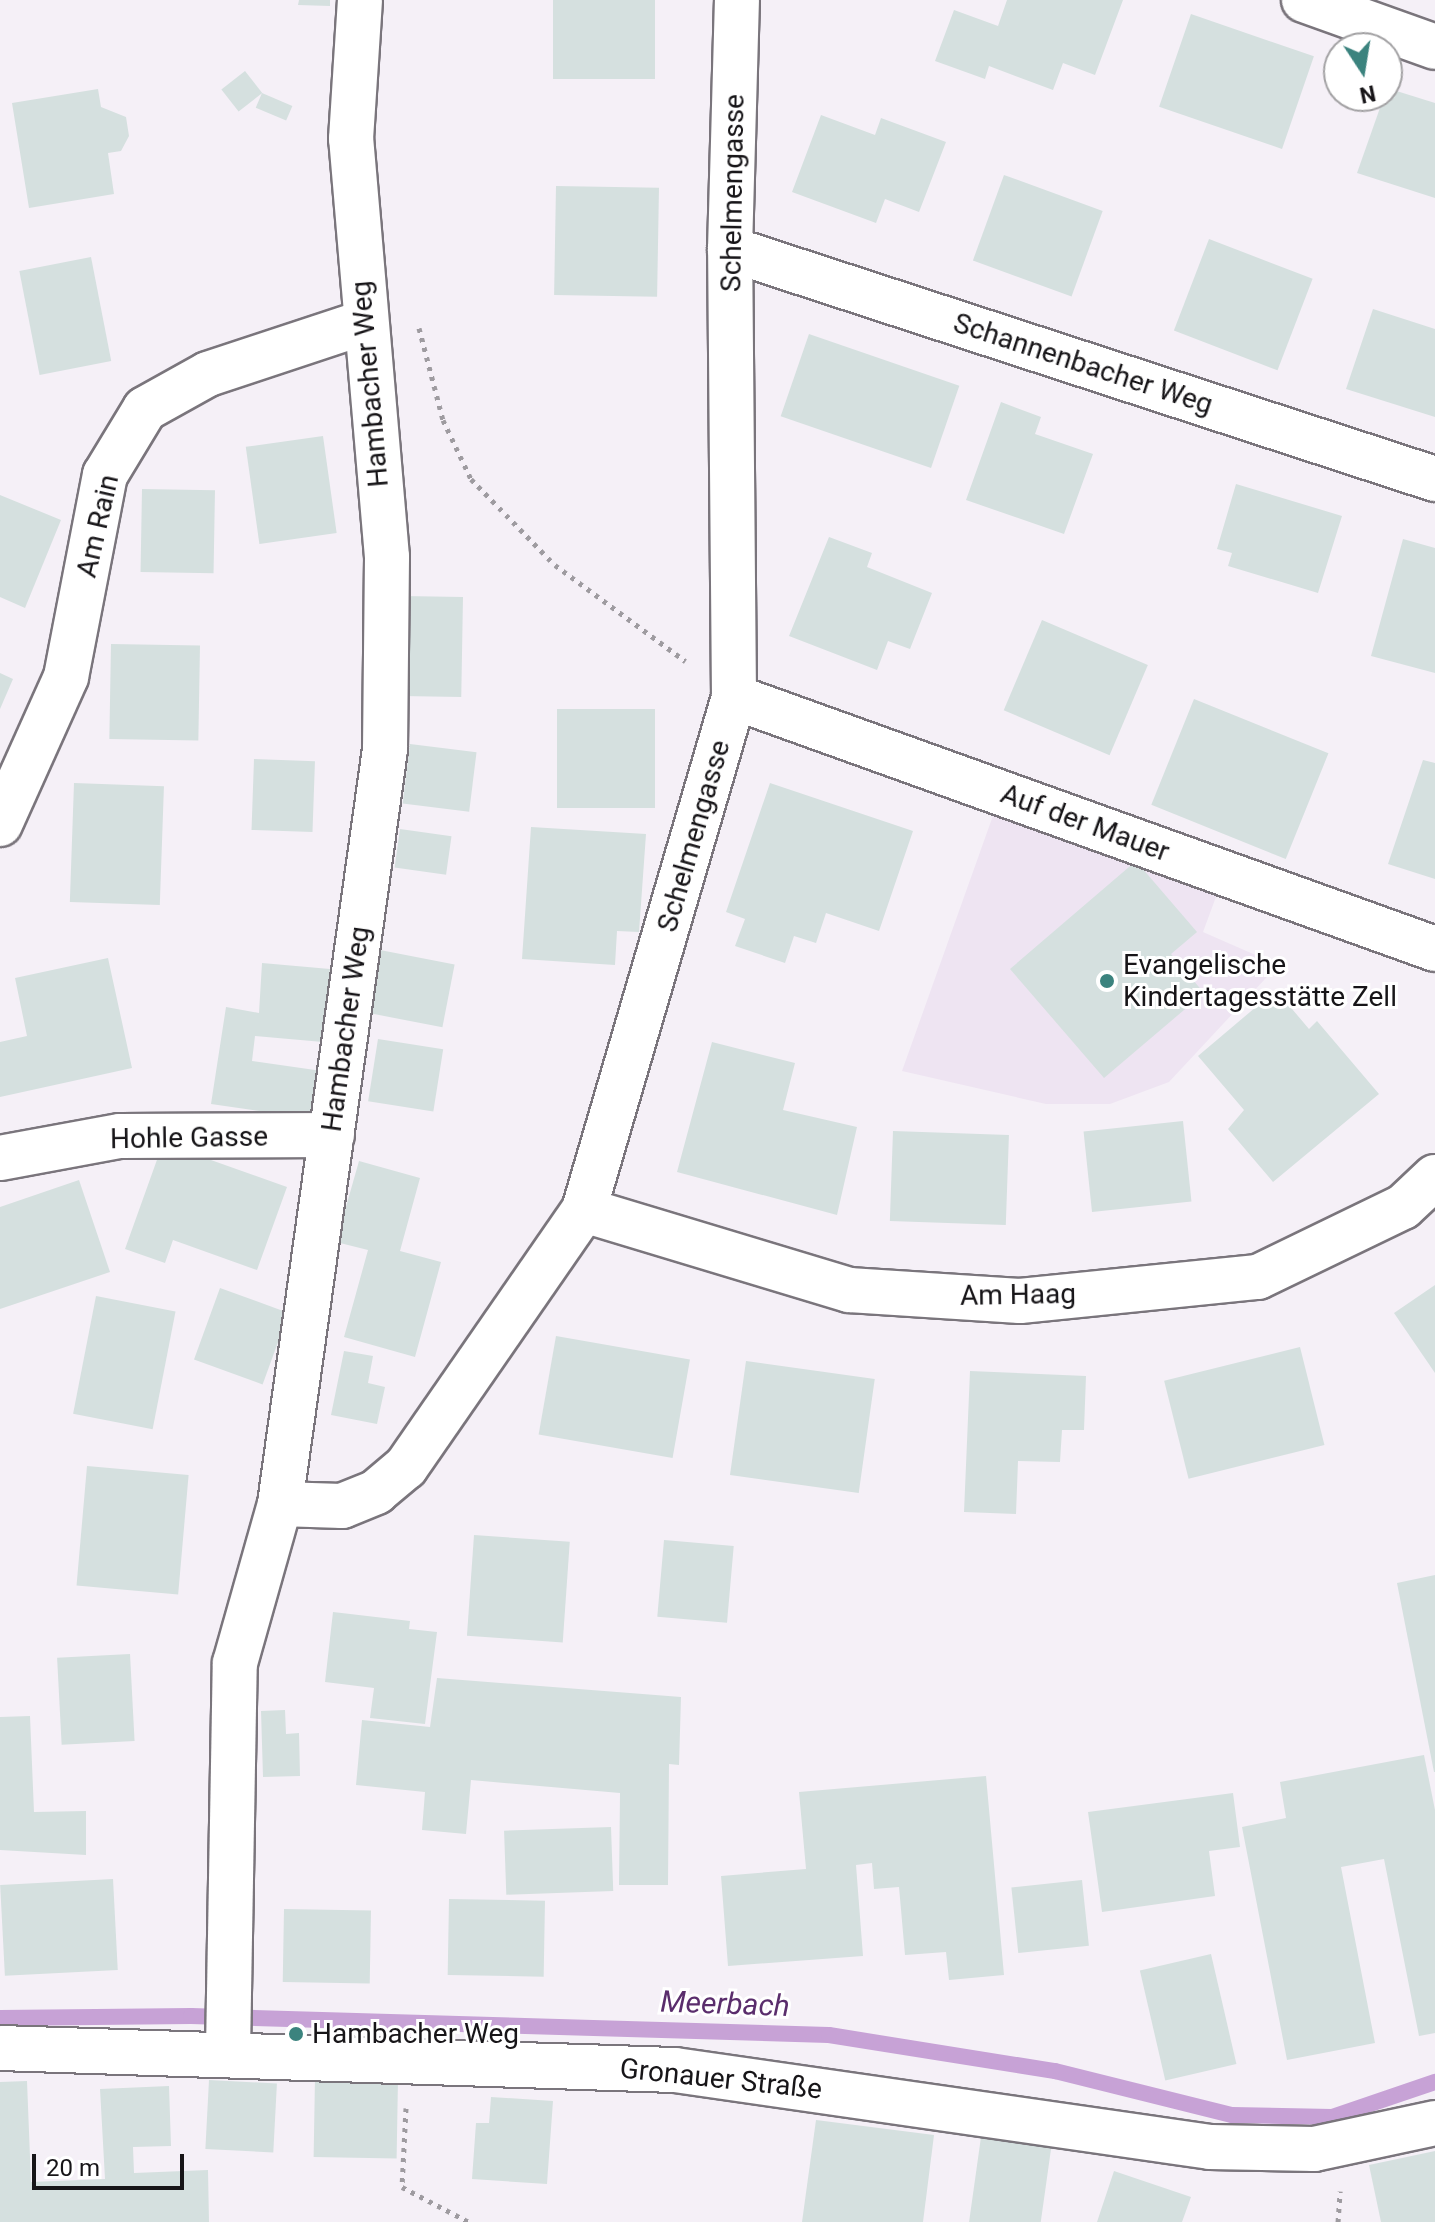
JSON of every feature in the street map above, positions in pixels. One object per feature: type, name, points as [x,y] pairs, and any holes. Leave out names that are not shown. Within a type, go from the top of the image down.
[{"type":"street","name":"Hambacher Weg","points":[[228,2025],[235,1663],[280,1504],[385,749],[387,557],[362,323],[351,139],[360,0]]},
{"type":"street","name":"Schelmengasse","points":[[280,1504],[342,1506],[376,1492],[406,1467],[584,1210],[734,697],[730,249],[737,0]]},
{"type":"street","points":[[1304,0],[1435,47]]},
{"type":"street","name":"Schannenbacher Weg","points":[[730,249],[1435,479]]},
{"type":"street","name":"Am Rain","points":[[0,824],[66,677],[105,475],[145,409],[208,374],[362,323]]},
{"type":"street","name":"Auf der Mauer","points":[[734,697],[1435,949]]},
{"type":"street","name":"Hohle Gasse","points":[[0,1158],[120,1136],[332,1135]]},
{"type":"street","name":"Am Haag","points":[[584,1210],[849,1290],[1020,1301],[1258,1277],[1403,1207],[1435,1177]]},
{"type":"street","name":"Gronauer Straße","points":[[0,2048],[228,2025],[408,2061],[675,2070],[1210,2147],[1314,2149],[1435,2123]]},
{"type":"path","points":[[417,321],[443,420],[471,479],[555,565],[734,697]]},
{"type":"path","points":[[408,2061],[402,2187],[469,2222]]},
{"type":"shaded area","points":[[995,810],[1220,886],[1203,932],[1278,965],[1169,1082],[1110,1104],[1046,1104],[902,1071]]},
{"type":"building","points":[[299,0],[330,0],[330,6],[298,5]]},
{"type":"building","points":[[553,0],[655,0],[655,79],[553,79]]},
{"type":"building","points":[[1007,0],[1123,0],[1095,75],[1063,63],[1053,90],[989,66],[985,79],[935,61],[954,10],[998,26]]},
{"type":"building","points":[[1191,14],[1314,56],[1282,149],[1159,107]]},
{"type":"building","points":[[245,71],[262,93],[239,112],[221,89]]},
{"type":"building","points":[[98,89],[101,107],[126,117],[129,136],[121,151],[108,153],[114,194],[29,208],[12,103]]},
{"type":"building","points":[[262,93],[292,106],[286,121],[256,108]]},
{"type":"building","points":[[1403,93],[1435,103],[1435,198],[1357,173],[1379,112],[1403,112]]},
{"type":"building","points":[[821,115],[875,135],[881,118],[946,142],[919,212],[885,199],[876,223],[792,192]]},
{"type":"building","points":[[1004,175],[1103,211],[1072,296],[973,261]]},
{"type":"building","points":[[556,186],[659,188],[657,297],[554,295]]},
{"type":"building","points":[[1209,239],[1313,279],[1278,370],[1174,330]]},
{"type":"building","points":[[91,257],[111,361],[40,375],[19,271]]},
{"type":"building","points":[[1373,309],[1435,329],[1435,417],[1346,389]]},
{"type":"building","points":[[809,334],[959,386],[931,468],[781,416]]},
{"type":"building","points":[[1001,402],[1041,417],[1035,434],[1093,454],[1064,534],[966,500]]},
{"type":"building","points":[[323,436],[337,533],[259,544],[246,447]]},
{"type":"building","points":[[1236,484],[1342,516],[1318,593],[1228,566],[1232,553],[1217,549]]},
{"type":"building","points":[[142,489],[215,490],[214,573],[141,572]]},
{"type":"building","points":[[0,495],[61,520],[25,608],[0,597]]},
{"type":"building","points":[[829,537],[872,553],[867,567],[932,593],[910,649],[888,641],[877,670],[789,636]]},
{"type":"building","points":[[1403,539],[1435,548],[1435,673],[1371,656]]},
{"type":"building","points":[[403,596],[463,597],[461,697],[401,696]]},
{"type":"building","points":[[1042,620],[1148,665],[1110,755],[1004,710]]},
{"type":"building","points":[[111,644],[200,646],[198,741],[109,739]]},
{"type":"building","points":[[0,673],[13,679],[0,709]]},
{"type":"building","points":[[1194,699],[1328,753],[1286,859],[1151,805]]},
{"type":"building","points":[[557,709],[655,709],[655,808],[557,808]]},
{"type":"building","points":[[410,744],[477,752],[469,812],[403,804]]},
{"type":"building","points":[[254,759],[315,761],[312,832],[252,830]]},
{"type":"building","points":[[1423,760],[1435,763],[1435,879],[1388,864]]},
{"type":"building","points":[[74,783],[164,786],[160,905],[70,902]]},
{"type":"building","points":[[770,783],[913,831],[879,931],[826,913],[816,943],[794,936],[785,963],[735,946],[745,919],[726,912]]},
{"type":"building","points":[[531,827],[646,834],[639,932],[617,931],[615,965],[522,959]]},
{"type":"building","points":[[400,829],[451,836],[446,875],[395,868]]},
{"type":"building","name":"Evangelische Kindertagesstätte Zell","points":[[1136,861],[1197,932],[1171,954],[1204,993],[1104,1078],[1010,969]]},
{"type":"building","points":[[380,950],[455,965],[442,1027],[368,1013]]},
{"type":"building","points":[[108,958],[132,1068],[0,1097],[0,1042],[27,1036],[15,978]]},
{"type":"building","points":[[262,963],[330,969],[323,1042],[255,1036],[252,1061],[322,1071],[315,1119],[211,1104],[226,1007],[259,1013]]},
{"type":"building","points":[[1276,990],[1309,1029],[1317,1021],[1379,1094],[1273,1182],[1228,1129],[1244,1110],[1198,1056]]},
{"type":"building","points":[[378,1039],[443,1049],[433,1112],[368,1101]]},
{"type":"building","points":[[712,1042],[795,1063],[783,1110],[857,1127],[837,1215],[677,1172]]},
{"type":"building","points":[[1183,1121],[1191,1202],[1092,1212],[1084,1131]]},
{"type":"building","points":[[893,1131],[1009,1135],[1006,1225],[890,1221]]},
{"type":"building","points":[[163,1143],[287,1187],[257,1270],[173,1240],[165,1263],[125,1249]]},
{"type":"building","points":[[359,1161],[420,1178],[400,1251],[441,1262],[415,1357],[344,1337],[368,1250],[336,1242]]},
{"type":"building","points":[[79,1180],[110,1272],[0,1309],[0,1207]]},
{"type":"building","points":[[1435,1285],[1435,1373],[1394,1313]]},
{"type":"building","points":[[220,1288],[289,1313],[263,1384],[194,1359]]},
{"type":"building","points":[[96,1296],[176,1311],[153,1429],[73,1414]]},
{"type":"building","points":[[556,1336],[690,1360],[673,1458],[539,1434]]},
{"type":"building","points":[[1300,1347],[1324,1445],[1189,1479],[1164,1381]]},
{"type":"building","points":[[344,1351],[373,1356],[368,1383],[385,1387],[377,1424],[331,1415]]},
{"type":"building","points":[[746,1361],[875,1379],[859,1493],[730,1475]]},
{"type":"building","points":[[970,1371],[1086,1376],[1084,1430],[1062,1430],[1060,1462],[1018,1461],[1016,1514],[964,1512]]},
{"type":"building","points":[[87,1466],[189,1475],[178,1594],[77,1586]]},
{"type":"building","points":[[474,1535],[570,1542],[563,1642],[467,1636]]},
{"type":"building","points":[[664,1540],[734,1546],[727,1623],[657,1617]]},
{"type":"building","points":[[1435,1575],[1435,1772],[1434,1772],[1397,1583]]},
{"type":"building","points":[[333,1612],[410,1621],[409,1629],[437,1632],[425,1724],[370,1718],[374,1688],[325,1682]]},
{"type":"building","points":[[130,1654],[135,1741],[62,1745],[57,1658]]},
{"type":"building","points":[[437,1678],[681,1697],[679,1765],[669,1764],[668,1885],[619,1885],[620,1793],[471,1780],[466,1834],[422,1830],[425,1792],[356,1785],[362,1720],[430,1727]]},
{"type":"building","points":[[285,1710],[286,1734],[299,1733],[300,1776],[263,1777],[261,1711]]},
{"type":"building","points":[[30,1716],[34,1812],[86,1811],[86,1855],[0,1850],[0,1717]]},
{"type":"building","points":[[1424,1755],[1435,1810],[1435,2033],[1419,2036],[1384,1859],[1341,1867],[1375,2043],[1287,2060],[1242,1827],[1286,1818],[1280,1782]]},
{"type":"building","points":[[986,1776],[1004,1975],[949,1980],[946,1952],[905,1955],[899,1887],[874,1889],[872,1863],[856,1865],[863,1956],[728,1966],[721,1876],[806,1869],[799,1792]]},
{"type":"building","points":[[1233,1793],[1240,1847],[1209,1851],[1215,1896],[1102,1912],[1088,1812]]},
{"type":"building","points":[[611,1827],[613,1891],[506,1895],[504,1831]]},
{"type":"building","points":[[113,1879],[118,1970],[5,1976],[0,1885]]},
{"type":"building","points":[[1082,1880],[1089,1946],[1018,1953],[1011,1887]]},
{"type":"building","points":[[449,1899],[545,1901],[544,1977],[448,1975]]},
{"type":"building","points":[[284,1909],[371,1911],[370,1984],[283,1982]]},
{"type":"building","points":[[1211,1954],[1236,2064],[1165,2081],[1140,1970]]},
{"type":"building","points":[[315,2078],[398,2079],[397,2158],[314,2157]]},
{"type":"building","points":[[209,2080],[277,2084],[273,2152],[205,2149]]},
{"type":"building","points":[[27,2081],[31,2182],[105,2179],[100,2089],[169,2086],[171,2146],[133,2147],[134,2173],[208,2170],[209,2222],[0,2222],[0,2082]]},
{"type":"building","points":[[491,2097],[553,2101],[547,2184],[472,2179],[476,2123],[489,2123]]},
{"type":"building","points":[[816,2120],[934,2135],[923,2222],[802,2222]]},
{"type":"building","points":[[981,2137],[1051,2147],[1041,2222],[969,2222]]},
{"type":"building","points":[[1435,2151],[1435,2222],[1381,2222],[1369,2165]]},
{"type":"building","points":[[1114,2171],[1191,2197],[1182,2222],[1097,2222]]},
{"type":"waterway","name":"Meerbach","points":[[0,2018],[191,2016],[829,2035],[1055,2071],[1232,2115],[1332,2117],[1435,2082]]},
{"type":"place","name":"Evangelische Kindertagesstätte Zell","points":[[1107,981]]},
{"type":"place","name":"Hambacher Weg","points":[[296,2034]]}]
